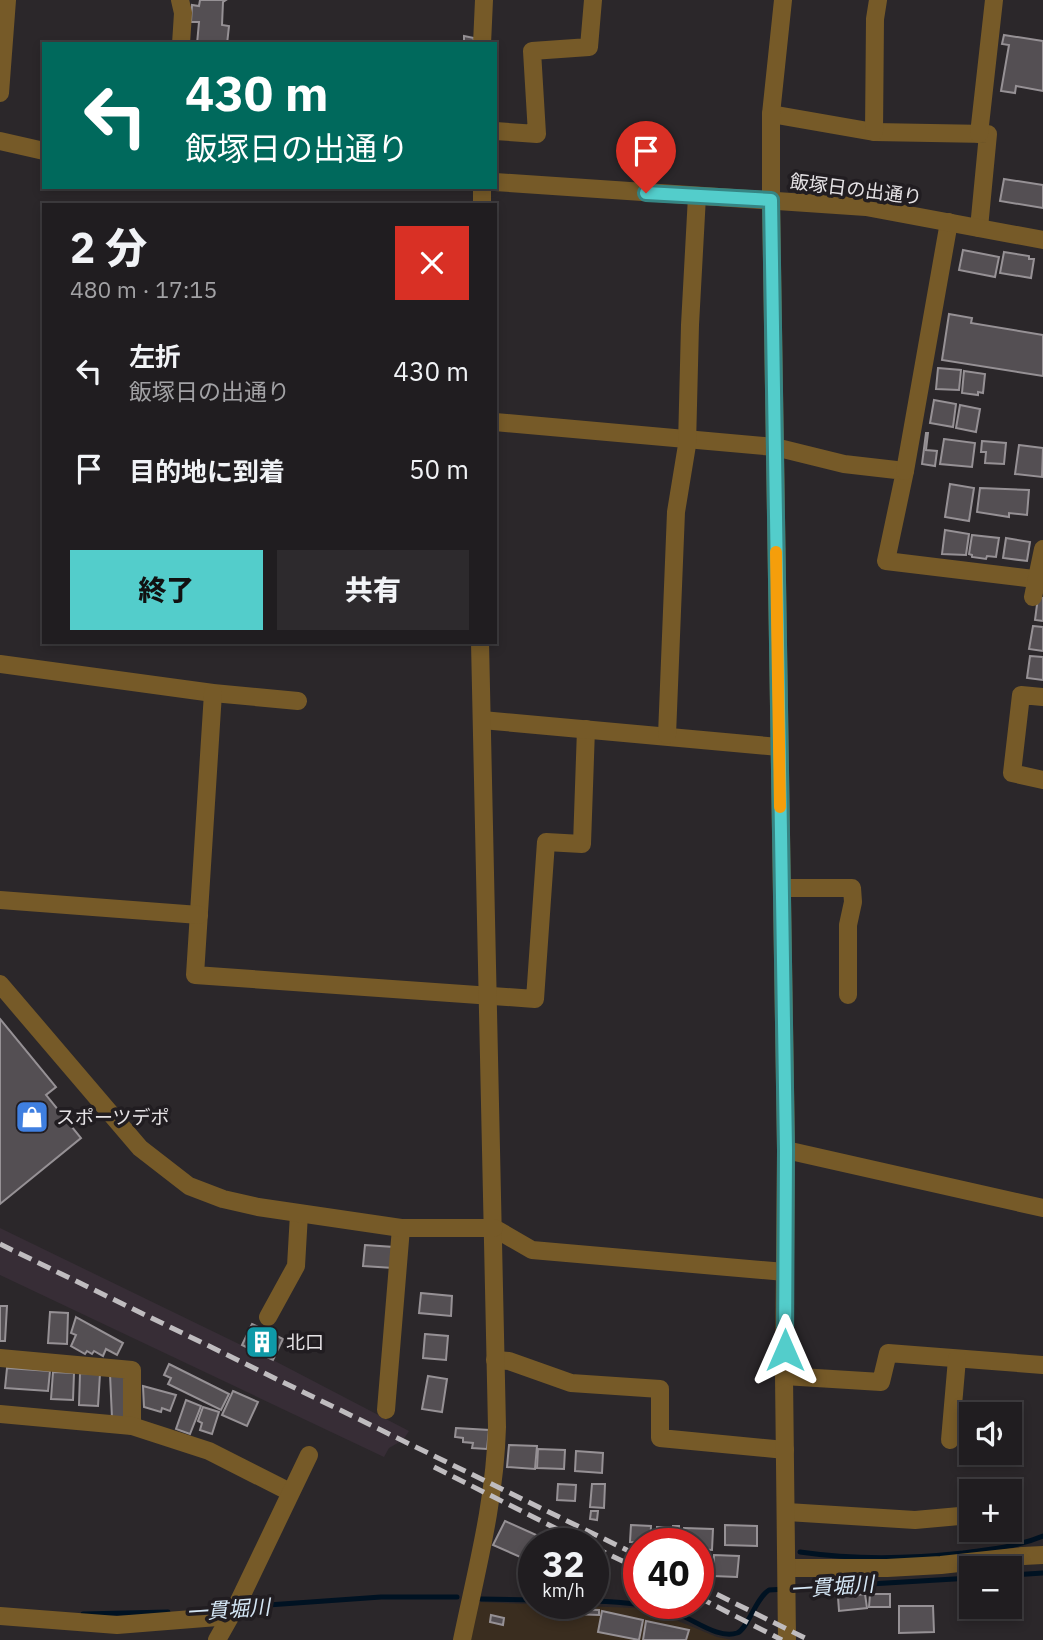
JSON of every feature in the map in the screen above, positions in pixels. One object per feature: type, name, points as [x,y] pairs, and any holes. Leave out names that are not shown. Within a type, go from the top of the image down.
[{"type":"street","points":[[0,93],[7,0]]},
{"type":"street","points":[[180,0],[183,13],[181,42]]},
{"type":"street","points":[[482,42],[484,0]]},
{"type":"street","points":[[497,131],[537,134],[532,51],[589,47],[593,0]]},
{"type":"street","points":[[783,0],[771,114],[771,200],[786,1150],[787,1640]]},
{"type":"street","points":[[874,132],[875,19],[878,0]]},
{"type":"street","points":[[979,134],[994,0]]},
{"type":"street","points":[[771,114],[874,132],[988,134],[979,228]]},
{"type":"street","points":[[0,141],[42,151]]},
{"type":"street","name":"飯塚日の出通り","points":[[497,182],[866,207],[1043,240]]},
{"type":"street","points":[[667,735],[676,512],[687,439],[697,196]]},
{"type":"street","points":[[949,222],[905,471],[886,561],[1038,585],[1043,549]]},
{"type":"street","points":[[497,422],[775,447],[844,464],[905,471]]},
{"type":"street","points":[[462,1640],[494,1486],[497,1427],[480,644]]},
{"type":"street","points":[[0,664],[213,693],[298,701]]},
{"type":"street","points":[[213,693],[195,975],[536,999],[546,842],[582,844],[586,729]]},
{"type":"street","points":[[1043,697],[1021,695],[1012,773],[1043,780]]},
{"type":"street","points":[[482,720],[779,747]]},
{"type":"street","points":[[782,888],[852,888],[853,902],[848,925],[848,995]]},
{"type":"street","points":[[0,900],[199,915]]},
{"type":"street","points":[[0,984],[140,1148],[189,1186],[223,1199],[299,1214],[401,1228],[494,1228],[532,1250],[785,1272]]},
{"type":"street","points":[[786,1150],[1043,1208]]},
{"type":"street","points":[[268,1317],[296,1266],[299,1214]]},
{"type":"street","points":[[386,1410],[401,1228]]},
{"type":"street","points":[[785,1376],[881,1382],[888,1353],[1043,1365]]},
{"type":"street","points":[[0,1358],[132,1370],[132,1426]]},
{"type":"street","points":[[950,1440],[957,1359]]},
{"type":"street","points":[[495,1360],[509,1361],[571,1383],[660,1389],[660,1438],[785,1450]]},
{"type":"street","points":[[0,1414],[132,1426],[209,1451],[290,1492]]},
{"type":"street","points":[[217,1640],[309,1455]]},
{"type":"street","points":[[787,1512],[915,1520],[959,1516]]},
{"type":"street","points":[[787,1573],[954,1564],[1043,1555]]},
{"type":"street","points":[[0,1616],[117,1625],[234,1609]]},
{"type":"shaded area","points":[[0,1228],[241,1345],[252,1324],[283,1339],[273,1360],[409,1431],[403,1440],[389,1448],[384,1457],[0,1275]]},
{"type":"shaded area","points":[[478,1602],[518,1604],[518,1619],[609,1619],[609,1607],[623,1608],[623,1619],[673,1619],[717,1637],[733,1640],[470,1640]]},
{"type":"building","points":[[200,0],[226,0],[223,2],[222,25],[229,26],[227,42],[197,42],[199,22],[191,22],[192,5],[199,6]]},
{"type":"building","points":[[1004,35],[1043,41],[1043,91],[1016,86],[1015,93],[1001,91],[1009,45],[1002,44]]},
{"type":"building","points":[[464,36],[474,38],[473,42],[464,42]]},
{"type":"building","points":[[1004,179],[1043,185],[1043,208],[1000,201]]},
{"type":"building","points":[[963,250],[999,257],[995,277],[959,270]]},
{"type":"building","points":[[1004,252],[1034,259],[1031,278],[1000,273]]},
{"type":"building","points":[[949,314],[972,318],[971,323],[1043,335],[1043,376],[942,360]]},
{"type":"building","points":[[938,368],[961,370],[959,390],[936,389]]},
{"type":"building","points":[[964,371],[985,374],[983,393],[962,393]]},
{"type":"building","points":[[934,400],[956,404],[953,427],[930,423]]},
{"type":"building","points":[[960,405],[980,409],[976,432],[956,428]]},
{"type":"building","points":[[926,433],[926,450],[937,451],[935,466],[922,464]]},
{"type":"building","points":[[944,439],[975,443],[972,467],[940,464]]},
{"type":"building","points":[[982,441],[1006,443],[1004,464],[985,463],[986,452],[981,452]]},
{"type":"building","points":[[1019,445],[1043,448],[1042,477],[1015,474]]},
{"type":"building","points":[[950,484],[974,488],[969,521],[945,517]]},
{"type":"building","points":[[980,488],[1029,490],[1027,515],[1009,513],[1009,517],[977,512]]},
{"type":"building","points":[[945,530],[969,534],[966,555],[942,554]]},
{"type":"building","points":[[972,535],[999,538],[996,557],[972,557],[969,554]]},
{"type":"building","points":[[1006,538],[1030,542],[1027,561],[1003,558]]},
{"type":"building","points":[[1038,597],[1043,598],[1043,621],[1035,620]]},
{"type":"building","points":[[1033,626],[1043,627],[1043,651],[1029,649]]},
{"type":"building","points":[[1030,656],[1043,657],[1043,680],[1027,678]]},
{"type":"building","name":"スポーツデポ","points":[[0,1019],[56,1087],[46,1095],[81,1138],[0,1204]]},
{"type":"building","points":[[365,1245],[394,1247],[393,1268],[363,1266]]},
{"type":"building","points":[[421,1293],[452,1296],[451,1316],[419,1313]]},
{"type":"building","points":[[0,1306],[7,1306],[5,1341],[0,1341]]},
{"type":"building","points":[[50,1312],[68,1313],[67,1344],[48,1343]]},
{"type":"building","points":[[76,1317],[123,1343],[117,1355],[106,1349],[103,1356],[94,1351],[92,1354],[87,1351],[85,1354],[71,1346],[76,1335],[71,1333]]},
{"type":"building","name":"北口","points":[[252,1324],[283,1339],[273,1360],[242,1345]]},
{"type":"building","points":[[425,1334],[448,1336],[446,1360],[423,1358]]},
{"type":"building","points":[[169,1364],[229,1394],[221,1410],[168,1384],[171,1378],[164,1375]]},
{"type":"building","points":[[7,1368],[50,1371],[48,1391],[5,1388]]},
{"type":"building","points":[[53,1372],[74,1373],[73,1400],[51,1399]]},
{"type":"building","points":[[80,1373],[100,1374],[98,1406],[79,1405]]},
{"type":"building","points":[[110,1374],[128,1374],[125,1418],[112,1418]]},
{"type":"building","points":[[428,1376],[447,1379],[442,1412],[422,1409]]},
{"type":"building","points":[[143,1386],[176,1395],[170,1411],[162,1408],[161,1412],[144,1407]]},
{"type":"building","points":[[233,1391],[258,1402],[247,1426],[222,1415]]},
{"type":"building","points":[[186,1400],[201,1406],[190,1434],[176,1429]]},
{"type":"building","points":[[203,1407],[219,1412],[212,1434],[200,1430],[202,1423],[198,1421]]},
{"type":"building","points":[[456,1428],[489,1430],[487,1449],[472,1448],[473,1443],[463,1442],[463,1438],[455,1437]]},
{"type":"building","points":[[509,1445],[537,1446],[535,1469],[507,1467]]},
{"type":"building","points":[[538,1449],[565,1450],[564,1469],[537,1468]]},
{"type":"building","points":[[576,1451],[603,1453],[602,1473],[575,1471]]},
{"type":"building","points":[[558,1484],[576,1485],[575,1501],[557,1500]]},
{"type":"building","points":[[592,1484],[605,1484],[604,1508],[590,1507]]},
{"type":"building","points":[[591,1511],[598,1511],[597,1520],[590,1519]]},
{"type":"building","points":[[505,1521],[521,1528],[518,1528],[518,1556],[493,1545]]},
{"type":"building","points":[[631,1525],[651,1526],[651,1528],[631,1528]]},
{"type":"building","points":[[725,1525],[757,1526],[757,1546],[725,1545]]},
{"type":"building","points":[[714,1555],[739,1556],[737,1577],[714,1576]]},
{"type":"building","points":[[865,1594],[867,1608],[839,1611],[838,1597]]},
{"type":"building","points":[[870,1594],[890,1594],[890,1607],[869,1607]]},
{"type":"building","points":[[899,1606],[933,1606],[934,1632],[899,1633]]},
{"type":"building","points":[[609,1613],[623,1616],[623,1619],[643,1620],[639,1640],[598,1632],[600,1619],[609,1619]]},
{"type":"building","points":[[491,1615],[504,1618],[503,1625],[490,1622]]},
{"type":"building","points":[[646,1621],[689,1630],[686,1640],[643,1640]]},
{"type":"waterway","points":[[800,1552],[882,1558],[922,1556],[1004,1547],[1043,1536]]},
{"type":"waterway","name":"一貫堀川","points":[[1022,1574],[1043,1573]]},
{"type":"waterway","name":"一貫堀川","points":[[609,1602],[659,1608],[715,1632],[730,1634],[741,1630],[769,1590],[959,1579]]},
{"type":"waterway","name":"一貫堀川","points":[[241,1607],[381,1597],[457,1597]]},
{"type":"waterway","name":"一貫堀川","points":[[481,1599],[518,1600]]},
{"type":"waterway","name":"一貫堀川","points":[[83,1614],[168,1612]]},
{"type":"railway","points":[[0,1244],[623,1548]]},
{"type":"railway","points":[[434,1467],[555,1528]]},
{"type":"railway","points":[[609,1555],[623,1561]]},
{"type":"railway","points":[[714,1593],[809,1640]]},
{"type":"railway","points":[[714,1605],[782,1640]]},
{"type":"slow traffic","points":[[776,552],[780,807]]},
{"type":"place","name":"スポーツデポ","points":[[32,1117]]},
{"type":"place","name":"北口","points":[[262,1342]]},
{"type":"route","points":[[646,193],[771,200],[786,1150],[785,1350]]}]
